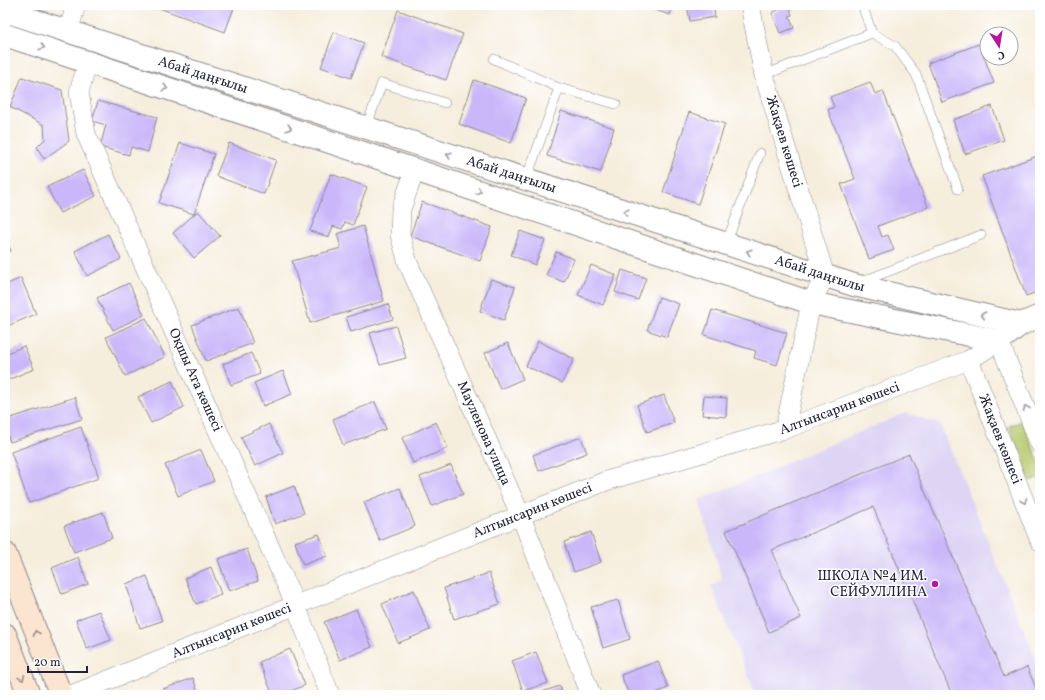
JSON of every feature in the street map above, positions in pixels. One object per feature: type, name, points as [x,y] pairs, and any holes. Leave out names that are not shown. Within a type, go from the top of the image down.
[{"type":"main road","points":[[5,553],[61,695]]},
{"type":"main road","points":[[5,634],[29,695]]},
{"type":"street","points":[[68,32],[76,5]]},
{"type":"street","name":"Жақаев көшесі","points":[[750,5],[764,75],[825,276]]},
{"type":"street","name":"Абай даңғылы","points":[[5,11],[854,285],[1030,320]]},
{"type":"street","name":"Абай даңғылы","points":[[5,35],[415,170],[811,303],[999,341]]},
{"type":"street","name":"Оқшы Ата көшесі","points":[[88,62],[79,92],[86,134],[296,606],[330,695]]},
{"type":"street","name":"Мауленова улица","points":[[415,170],[401,209],[400,235],[408,263],[520,514],[591,695]]},
{"type":"street","points":[[785,429],[811,303],[825,276]]},
{"type":"street","points":[[1030,320],[999,341],[1040,444]]},
{"type":"street","name":"Алтынсарин көшесі","points":[[71,695],[296,606],[520,514],[606,481],[785,429],[969,360],[999,341]]},
{"type":"street","name":"Жақаев көшесі","points":[[969,360],[1040,541]]},
{"type":"lane","points":[[862,5],[872,33],[895,46],[916,74],[958,189]]},
{"type":"lane","points":[[764,75],[872,33]]},
{"type":"lane","points":[[494,59],[559,88],[616,104]]},
{"type":"lane","points":[[366,128],[382,83],[444,103]]},
{"type":"lane","points":[[526,180],[559,88]]},
{"type":"lane","points":[[726,244],[760,153]]},
{"type":"lane","points":[[854,285],[981,235]]},
{"type":"shaded area","points":[[905,413],[940,424],[1040,669],[1040,695],[756,695],[711,586],[722,579],[699,500]]},
{"type":"green space","points":[[1022,421],[1040,465],[1040,477],[1030,481],[1009,426]]},
{"type":"building","points":[[151,5],[235,5],[225,32]]},
{"type":"building","points":[[639,5],[673,5],[670,15]]},
{"type":"building","points":[[687,5],[713,5],[715,17],[690,21]]},
{"type":"building","points":[[779,5],[789,5],[792,15],[789,16],[794,28],[780,33],[772,13],[780,9]]},
{"type":"building","points":[[398,10],[463,34],[446,80],[381,57]]},
{"type":"building","points":[[334,32],[364,43],[351,78],[321,67]]},
{"type":"building","points":[[979,44],[979,66],[987,66],[994,83],[942,102],[928,63]]},
{"type":"building","points":[[22,77],[62,90],[69,141],[44,159],[37,147],[45,139],[44,125],[10,107]]},
{"type":"building","points":[[474,80],[526,98],[511,143],[459,124]]},
{"type":"building","points":[[870,82],[875,94],[883,91],[928,207],[878,226],[882,237],[888,235],[894,250],[869,259],[841,184],[855,179],[828,110],[834,107],[830,97]]},
{"type":"building","points":[[98,101],[157,117],[148,152],[131,147],[129,155],[100,147],[106,125],[92,121]]},
{"type":"building","points":[[992,106],[1004,140],[965,154],[953,120]]},
{"type":"building","points":[[561,111],[614,128],[601,172],[547,156]]},
{"type":"building","points":[[689,112],[725,124],[698,204],[663,192]]},
{"type":"building","points":[[180,143],[214,154],[194,214],[159,203]]},
{"type":"building","points":[[229,143],[276,160],[264,194],[216,176]]},
{"type":"building","points":[[1040,155],[1040,291],[1026,296],[982,176]]},
{"type":"building","points":[[83,170],[96,196],[60,213],[47,187]]},
{"type":"building","points":[[331,174],[367,187],[353,225],[345,222],[342,229],[333,226],[329,237],[310,231]]},
{"type":"building","points":[[422,202],[492,227],[480,261],[410,236]]},
{"type":"building","points":[[198,211],[220,236],[194,258],[173,233]]},
{"type":"building","points":[[363,226],[384,301],[310,323],[292,261],[341,248],[337,234]]},
{"type":"building","points":[[520,231],[545,240],[535,265],[511,255]]},
{"type":"building","points":[[108,234],[121,259],[87,276],[75,251]]},
{"type":"building","points":[[5,237],[11,251],[5,253]]},
{"type":"building","points":[[556,252],[574,259],[564,282],[546,275]]},
{"type":"building","points":[[591,265],[616,275],[603,305],[578,295]]},
{"type":"building","points":[[622,270],[646,278],[638,300],[615,292]]},
{"type":"building","points":[[21,278],[36,314],[5,327],[5,285]]},
{"type":"building","points":[[491,279],[515,287],[504,320],[480,311]]},
{"type":"building","points":[[129,283],[144,315],[113,330],[97,298]]},
{"type":"building","points":[[659,297],[679,304],[667,337],[647,330]]},
{"type":"building","points":[[388,304],[393,319],[351,332],[346,317]]},
{"type":"building","points":[[239,307],[253,343],[206,361],[192,325]]},
{"type":"building","points":[[712,310],[787,333],[777,365],[754,358],[756,351],[704,335]]},
{"type":"building","points":[[146,318],[165,357],[125,376],[106,337]]},
{"type":"building","points":[[396,326],[406,358],[380,365],[370,333]]},
{"type":"building","points":[[538,341],[574,359],[562,383],[526,366]]},
{"type":"building","points":[[508,343],[523,379],[500,389],[485,353]]},
{"type":"building","points":[[24,346],[34,369],[5,381],[5,354]]},
{"type":"building","points":[[251,353],[260,374],[231,385],[223,364]]},
{"type":"building","points":[[283,371],[292,394],[263,406],[254,383]]},
{"type":"building","points":[[172,381],[184,407],[151,423],[138,397]]},
{"type":"building","points":[[664,395],[674,423],[647,432],[637,405]]},
{"type":"building","points":[[704,396],[727,398],[726,417],[702,415]]},
{"type":"building","points":[[75,397],[82,419],[10,442],[5,427],[5,420]]},
{"type":"building","points":[[375,402],[386,429],[343,445],[333,419]]},
{"type":"building","points":[[436,422],[448,448],[413,463],[402,438]]},
{"type":"building","points":[[269,424],[283,453],[255,466],[241,437]]},
{"type":"building","points":[[81,427],[99,478],[29,503],[11,452]]},
{"type":"building","points":[[581,437],[587,453],[539,471],[533,455]]},
{"type":"building","points":[[201,450],[214,481],[178,496],[165,465]]},
{"type":"building","name":"ШКОЛА №4 ИМ. СЕЙФУЛЛИНА","points":[[909,454],[1004,677],[1027,667],[1039,695],[952,695],[873,507],[772,550],[801,618],[769,632],[726,531]]},
{"type":"building","points":[[451,465],[463,494],[432,506],[420,477]]},
{"type":"building","points":[[294,486],[304,513],[275,524],[266,497]]},
{"type":"building","points":[[400,488],[415,526],[380,541],[364,502]]},
{"type":"building","points":[[103,512],[112,538],[74,552],[64,526]]},
{"type":"building","points":[[591,532],[601,562],[574,572],[564,542]]},
{"type":"building","points":[[319,534],[327,556],[303,565],[295,542]]},
{"type":"building","points":[[247,549],[258,581],[229,591],[218,559]]},
{"type":"building","points":[[78,557],[88,584],[62,594],[52,568]]},
{"type":"building","points":[[211,567],[221,594],[196,604],[185,578]]},
{"type":"building","points":[[489,573],[500,604],[454,619],[444,588]]},
{"type":"building","points":[[147,576],[162,621],[140,628],[126,584]]},
{"type":"building","points":[[414,590],[430,630],[398,643],[382,604]]},
{"type":"building","points":[[618,600],[630,639],[603,648],[591,607]]},
{"type":"building","points":[[356,609],[372,647],[340,660],[324,622]]},
{"type":"building","points":[[99,611],[111,640],[87,649],[76,620]]},
{"type":"building","points":[[290,649],[305,685],[282,695],[273,695],[259,662]]},
{"type":"building","points":[[536,652],[548,683],[523,691],[512,661]]},
{"type":"building","points":[[658,661],[668,688],[651,695],[629,695],[621,675]]},
{"type":"building","points":[[193,678],[199,695],[165,695],[163,689]]},
{"type":"building","points":[[560,686],[563,695],[532,695]]},
{"type":"place","name":"ШКОЛА №4 ИМ. СЕЙФУЛЛИНА","points":[[935,584]]}]
